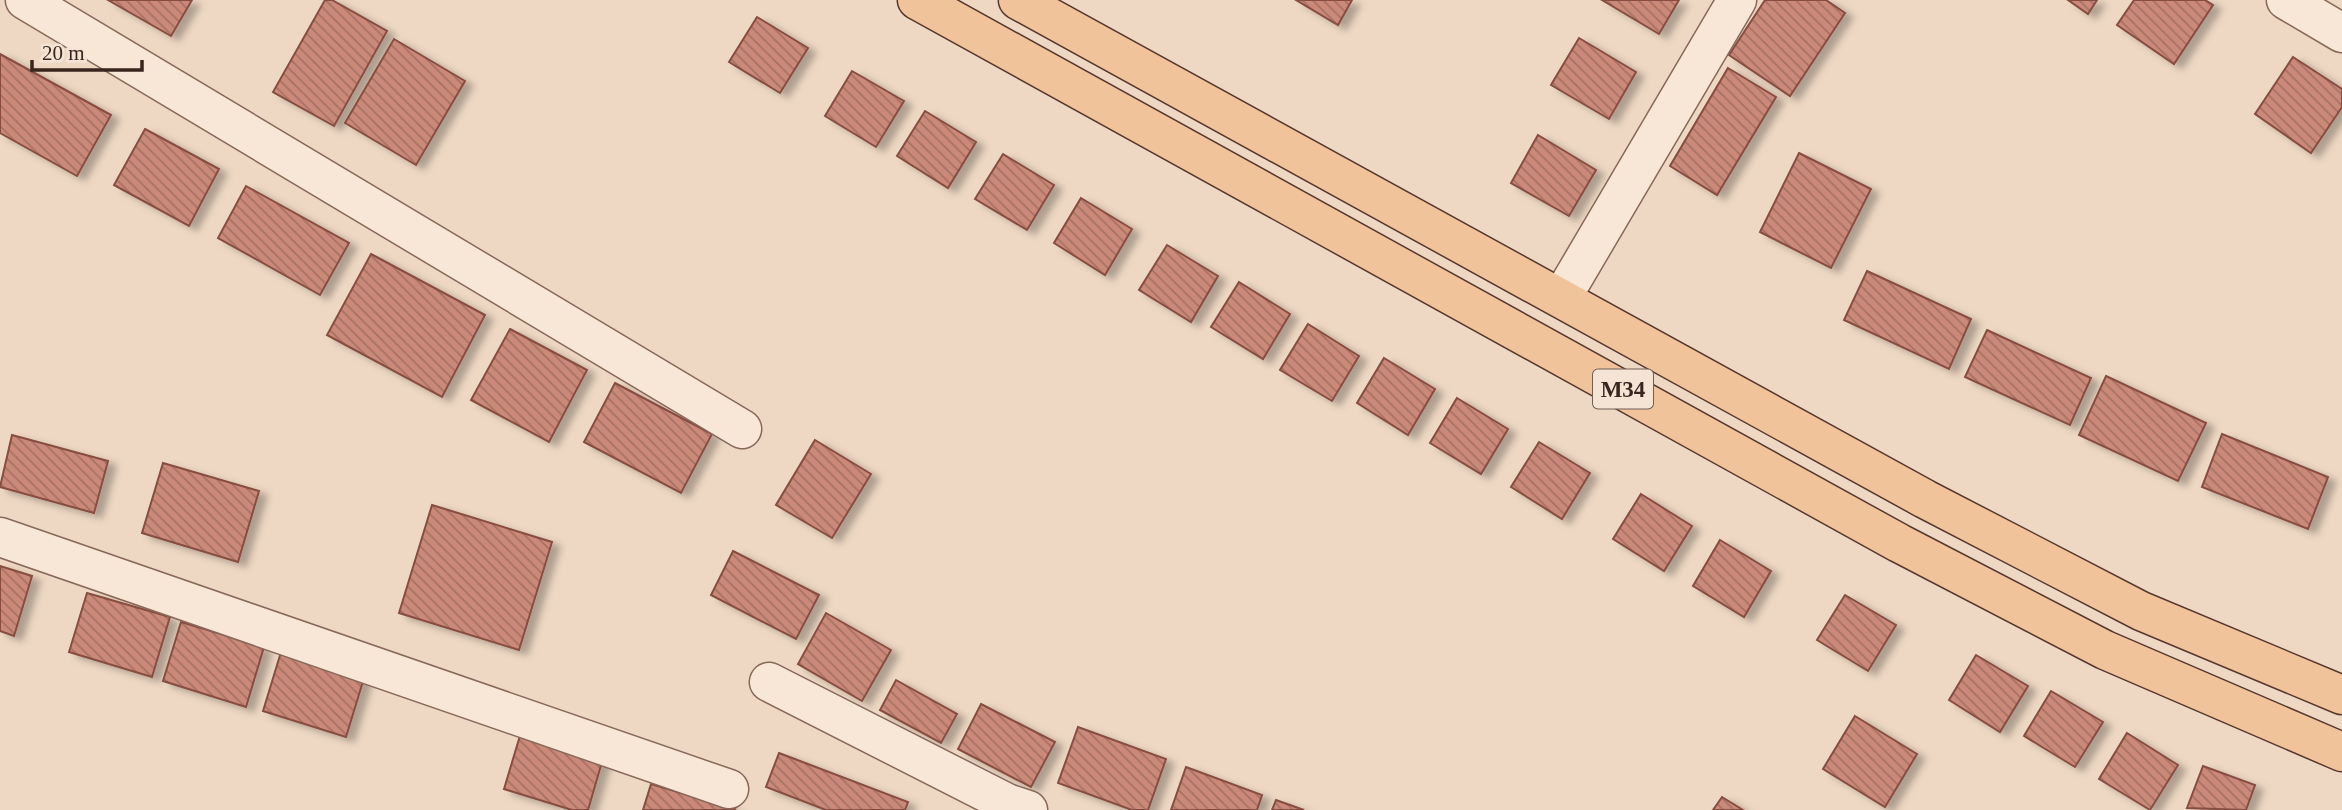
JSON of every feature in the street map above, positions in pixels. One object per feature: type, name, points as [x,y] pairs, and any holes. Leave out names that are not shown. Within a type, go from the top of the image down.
[{"type":"main road","name":"M34","points":[[917,0],[1899,543],[2105,650],[2342,752]]},
{"type":"main road","name":"M34","points":[[1018,0],[1925,499],[2141,611],[2277,671],[2342,695]]},
{"type":"street","points":[[25,0],[742,429]]},
{"type":"street","points":[[1562,297],[1737,0]]},
{"type":"street","points":[[2286,0],[2342,33]]},
{"type":"street","points":[[0,537],[729,789]]},
{"type":"street","points":[[769,682],[1007,803],[1028,810]]},
{"type":"building","points":[[108,0],[192,0],[171,36]]},
{"type":"building","points":[[325,0],[332,0],[387,31],[334,126],[273,92]]},
{"type":"building","points":[[1296,0],[1352,0],[1338,25]]},
{"type":"building","points":[[1602,0],[1679,0],[1659,34]]},
{"type":"building","points":[[1765,0],[1826,0],[1845,13],[1790,96],[1729,55]]},
{"type":"building","points":[[2068,0],[2097,0],[2088,14]]},
{"type":"building","points":[[2134,0],[2205,0],[2213,5],[2174,64],[2117,25]]},
{"type":"building","points":[[757,17],[808,48],[780,93],[729,62]]},
{"type":"building","points":[[1579,38],[1636,72],[1609,119],[1551,85]]},
{"type":"building","points":[[394,39],[465,81],[416,165],[345,123]]},
{"type":"building","points":[[0,54],[111,115],[77,176],[0,133]]},
{"type":"building","points":[[2293,57],[2342,89],[2342,107],[2311,153],[2255,114]]},
{"type":"building","points":[[1728,68],[1776,97],[1717,195],[1670,166]]},
{"type":"building","points":[[852,71],[904,101],[876,147],[825,116]]},
{"type":"building","points":[[925,111],[976,142],[948,188],[897,156]]},
{"type":"building","points":[[145,129],[219,169],[189,226],[114,185]]},
{"type":"building","points":[[1538,135],[1596,170],[1569,216],[1511,183]]},
{"type":"building","points":[[1799,153],[1871,189],[1831,268],[1760,232]]},
{"type":"building","points":[[1003,154],[1054,185],[1027,230],[975,199]]},
{"type":"building","points":[[246,186],[349,243],[320,295],[218,238]]},
{"type":"building","points":[[1081,198],[1132,229],[1105,275],[1054,243]]},
{"type":"building","points":[[1167,245],[1218,276],[1191,322],[1139,290]]},
{"type":"building","points":[[371,254],[485,315],[442,397],[327,335]]},
{"type":"building","points":[[1867,271],[1971,319],[1949,369],[1844,320]]},
{"type":"building","points":[[1239,282],[1290,314],[1263,359],[1211,327]]},
{"type":"building","points":[[1308,324],[1359,356],[1332,401],[1280,370]]},
{"type":"building","points":[[510,329],[587,370],[549,442],[471,400]]},
{"type":"building","points":[[1987,330],[2091,378],[2070,425],[1965,377]]},
{"type":"building","points":[[1384,358],[1435,389],[1408,435],[1357,403]]},
{"type":"building","points":[[2106,376],[2206,423],[2178,481],[2079,435]]},
{"type":"building","points":[[615,383],[712,434],[681,493],[584,442]]},
{"type":"building","points":[[1457,398],[1508,429],[1481,474],[1430,443]]},
{"type":"building","points":[[2222,434],[2328,477],[2308,529],[2202,487]]},
{"type":"building","points":[[12,435],[108,461],[94,513],[0,487]]},
{"type":"building","points":[[815,440],[871,474],[832,538],[776,505]]},
{"type":"building","points":[[1539,442],[1590,473],[1562,519],[1511,487]]},
{"type":"building","points":[[163,463],[259,491],[238,562],[142,533]]},
{"type":"building","points":[[1641,494],[1692,526],[1664,571],[1613,539]]},
{"type":"building","points":[[432,505],[552,542],[519,650],[399,613]]},
{"type":"building","points":[[1720,540],[1771,571],[1744,617],[1693,586]]},
{"type":"building","points":[[733,551],[819,595],[796,639],[711,595]]},
{"type":"building","points":[[0,566],[32,576],[14,636],[0,631]]},
{"type":"building","points":[[87,593],[170,617],[152,677],[69,652]]},
{"type":"building","points":[[1845,595],[1896,625],[1868,671],[1817,640]]},
{"type":"building","points":[[826,613],[891,650],[862,701],[798,664]]},
{"type":"building","points":[[181,622],[264,647],[246,707],[163,681]]},
{"type":"building","points":[[281,652],[364,678],[346,737],[263,711]]},
{"type":"building","points":[[1976,655],[2028,686],[2000,732],[1949,700]]},
{"type":"building","points":[[896,680],[957,714],[941,743],[880,710]]},
{"type":"building","points":[[2051,691],[2103,722],[2075,767],[2024,736]]},
{"type":"building","points":[[981,704],[1055,742],[1031,787],[958,749]]},
{"type":"building","points":[[1855,716],[1917,754],[1885,807],[1823,769]]},
{"type":"building","points":[[1078,727],[1166,759],[1148,810],[1132,810],[1058,783]]},
{"type":"building","points":[[522,729],[604,755],[588,810],[572,810],[504,789]]},
{"type":"building","points":[[2127,733],[2178,765],[2150,810],[2099,779]]},
{"type":"building","points":[[779,753],[908,802],[905,810],[826,810],[766,787]]},
{"type":"building","points":[[2203,766],[2255,785],[2246,810],[2187,808]]},
{"type":"building","points":[[1186,767],[1262,795],[1257,810],[1171,810]]},
{"type":"building","points":[[651,784],[735,809],[643,810]]},
{"type":"building","points":[[1722,797],[1743,810],[1713,810]]},
{"type":"building","points":[[1276,800],[1304,810],[1272,810]]}]
